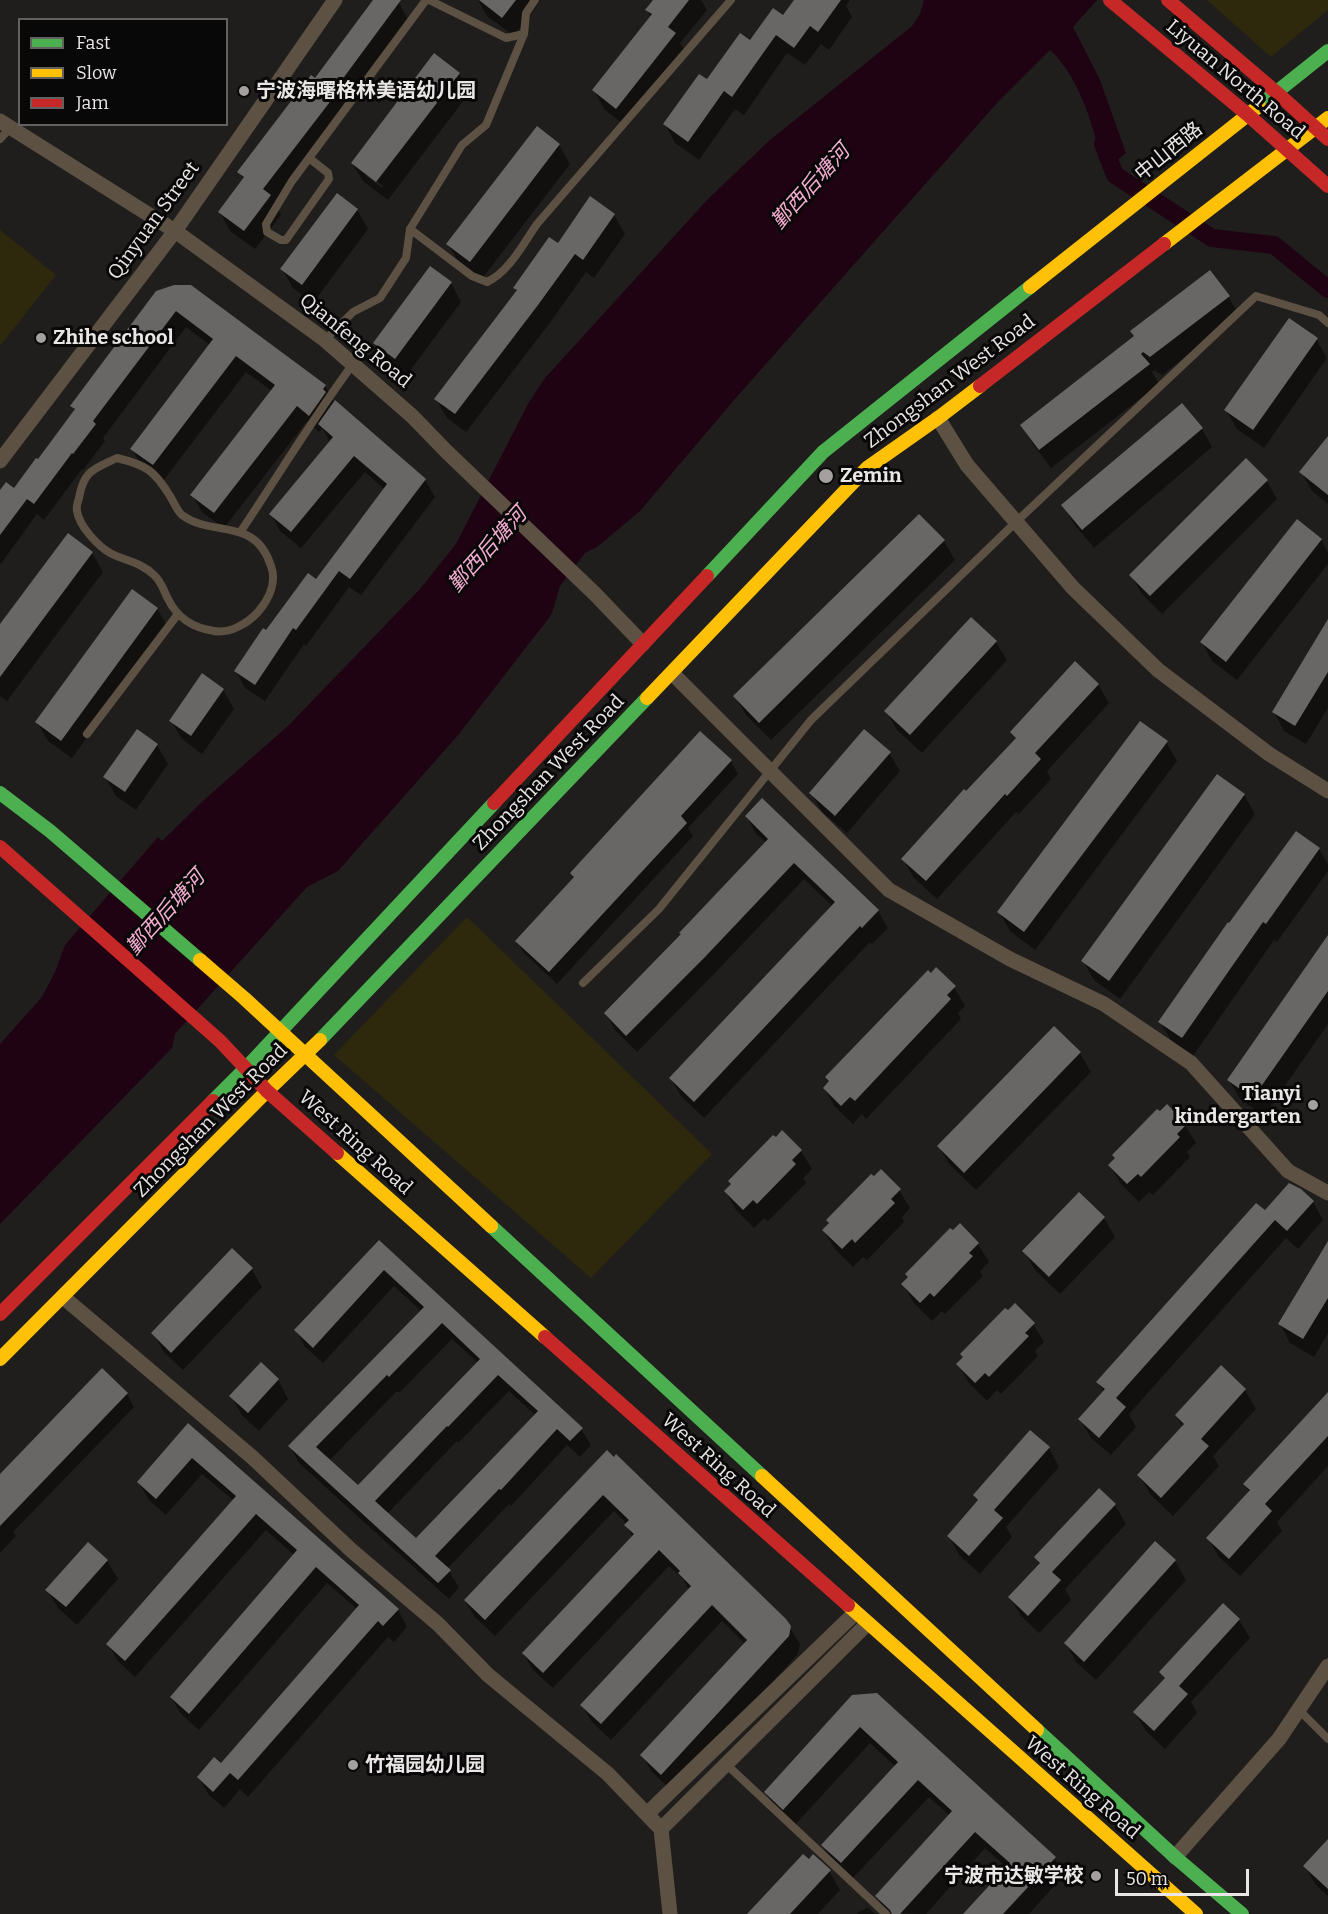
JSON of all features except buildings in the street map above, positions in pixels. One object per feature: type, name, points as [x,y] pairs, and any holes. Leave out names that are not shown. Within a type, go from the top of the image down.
[{"type":"main road","name":"Liyuan North Road","points":[[1110,0],[1247,114],[1328,186]]},
{"type":"main road","name":"Liyuan North Road","points":[[1168,0],[1328,139]]},
{"type":"main road","points":[[1247,114],[1328,51]]},
{"type":"main road","name":"中山西路","points":[[1114,221],[1247,114]]},
{"type":"main road","points":[[1288,150],[1328,118]]},
{"type":"main road","name":"Zhongshan West Road","points":[[0,1359],[267,1090],[306,1055],[867,468],[938,418],[1288,150]]},
{"type":"main road","name":"Zhongshan West Road","points":[[0,1314],[246,1068],[823,452],[1114,221]]},
{"type":"main road","name":"West Ring Road","points":[[0,793],[50,831],[244,998],[1175,1857],[1242,1914]]},
{"type":"main road","name":"West Ring Road","points":[[0,847],[220,1041],[267,1090],[1196,1914]]},
{"type":"street","name":"Qinyuan Street","points":[[0,461],[175,231],[335,0]]},
{"type":"street","name":"Qianfeng Road","points":[[3,129],[175,231],[325,340],[412,416],[643,644]]},
{"type":"street","points":[[938,418],[967,465],[1073,588],[1158,670],[1269,754],[1328,791]]},
{"type":"street","points":[[672,672],[889,890],[1010,959],[1104,1004],[1191,1063],[1288,1171],[1328,1193]]},
{"type":"street","points":[[63,1297],[252,1457],[351,1550],[438,1624],[488,1675],[609,1774],[661,1829],[672,1912]]},
{"type":"street","points":[[647,1814],[855,1613]]},
{"type":"street","points":[[661,1829],[867,1624]]},
{"type":"street","points":[[1175,1857],[1279,1739],[1328,1666]]},
{"type":"lane","points":[[309,158],[328,172],[329,179],[286,240],[281,240],[267,232],[266,224],[292,181],[309,158],[427,0],[506,38],[524,34]]},
{"type":"lane","points":[[325,340],[352,312],[380,298],[406,258],[410,229],[462,145],[486,125],[524,34],[526,13],[536,0]]},
{"type":"lane","points":[[410,229],[472,276],[487,282],[497,278],[537,224],[731,0]]},
{"type":"lane","points":[[583,983],[659,909],[811,720],[1016,522],[1256,296],[1318,315],[1328,323]]},
{"type":"lane","points":[[240,531],[353,364]]},
{"type":"lane","points":[[117,458],[141,464],[163,485],[180,514],[194,522],[240,531],[256,541],[268,555],[273,572],[270,595],[257,612],[240,626],[218,632],[197,628],[178,614],[156,576],[132,560],[110,552],[84,529],[76,511],[82,482],[93,469],[117,458]]},
{"type":"lane","points":[[87,734],[178,614]]},
{"type":"lane","points":[[1299,1710],[1328,1739]]},
{"type":"lane","points":[[726,1764],[886,1914]]},
{"type":"shaded area","points":[[1207,0],[1328,0],[1328,10],[1271,57]]},
{"type":"shaded area","points":[[0,230],[56,275],[0,346]]},
{"type":"shaded area","points":[[467,917],[712,1154],[591,1278],[334,1055]]},
{"type":"water","name":"鄞西后塘河","points":[[924,0],[1097,0],[1073,27],[1100,80],[1126,153],[1104,171],[1091,123],[1079,91],[1071,76],[1050,50],[997,103],[734,400],[640,511],[597,547],[585,553],[560,586],[548,619],[459,734],[338,871],[307,887],[175,1034],[172,1048],[0,1224],[0,1044],[42,997],[65,945],[158,837],[162,841],[204,800],[289,725],[420,589],[456,544],[529,402],[545,378],[708,199],[770,140],[912,26],[920,14]]},
{"type":"waterway","points":[[1103,144],[1115,175],[1212,238],[1274,245],[1328,289]]},
{"type":"traffic: fast","points":[[1259,106],[1328,51]]},
{"type":"traffic: fast","points":[[707,576],[823,452],[1030,287]]},
{"type":"traffic: fast","points":[[320,1040],[647,698]]},
{"type":"traffic: fast","points":[[0,793],[50,831],[200,960]]},
{"type":"traffic: fast","points":[[213,1101],[494,803]]},
{"type":"traffic: fast","points":[[491,1226],[762,1476]]},
{"type":"traffic: fast","points":[[1037,1730],[1175,1857],[1242,1914]]},
{"type":"traffic: slow","points":[[1030,287],[1259,106]]},
{"type":"traffic: slow","points":[[1164,244],[1328,118]]},
{"type":"traffic: slow","points":[[647,698],[867,468],[980,386]]},
{"type":"traffic: slow","points":[[200,960],[491,1226]]},
{"type":"traffic: slow","points":[[0,1359],[320,1040]]},
{"type":"traffic: slow","points":[[337,1153],[545,1337]]},
{"type":"traffic: slow","points":[[762,1476],[1037,1730]]},
{"type":"traffic: slow","points":[[848,1605],[1196,1914]]},
{"type":"traffic: jam","points":[[1110,0],[1247,114],[1328,186]]},
{"type":"traffic: jam","points":[[1168,0],[1328,139]]},
{"type":"traffic: jam","points":[[980,386],[1164,244]]},
{"type":"traffic: jam","points":[[494,803],[707,576]]},
{"type":"traffic: jam","points":[[0,847],[220,1041],[267,1091],[337,1153]]},
{"type":"traffic: jam","points":[[0,1314],[213,1101]]},
{"type":"traffic: jam","points":[[545,1337],[848,1605]]},
{"type":"place","name":"宁波海曙格林美语幼儿园","points":[[244,91]]},
{"type":"place","name":"Zhihe school","points":[[41,338]]},
{"type":"place","name":"Zemin","points":[[826,476]]},
{"type":"place","name":"Tianyi kindergarten","points":[[1313,1105]]},
{"type":"place","name":"竹福园幼儿园","points":[[353,1765]]},
{"type":"place","name":"宁波市达敏学校","points":[[1096,1876]]}]
